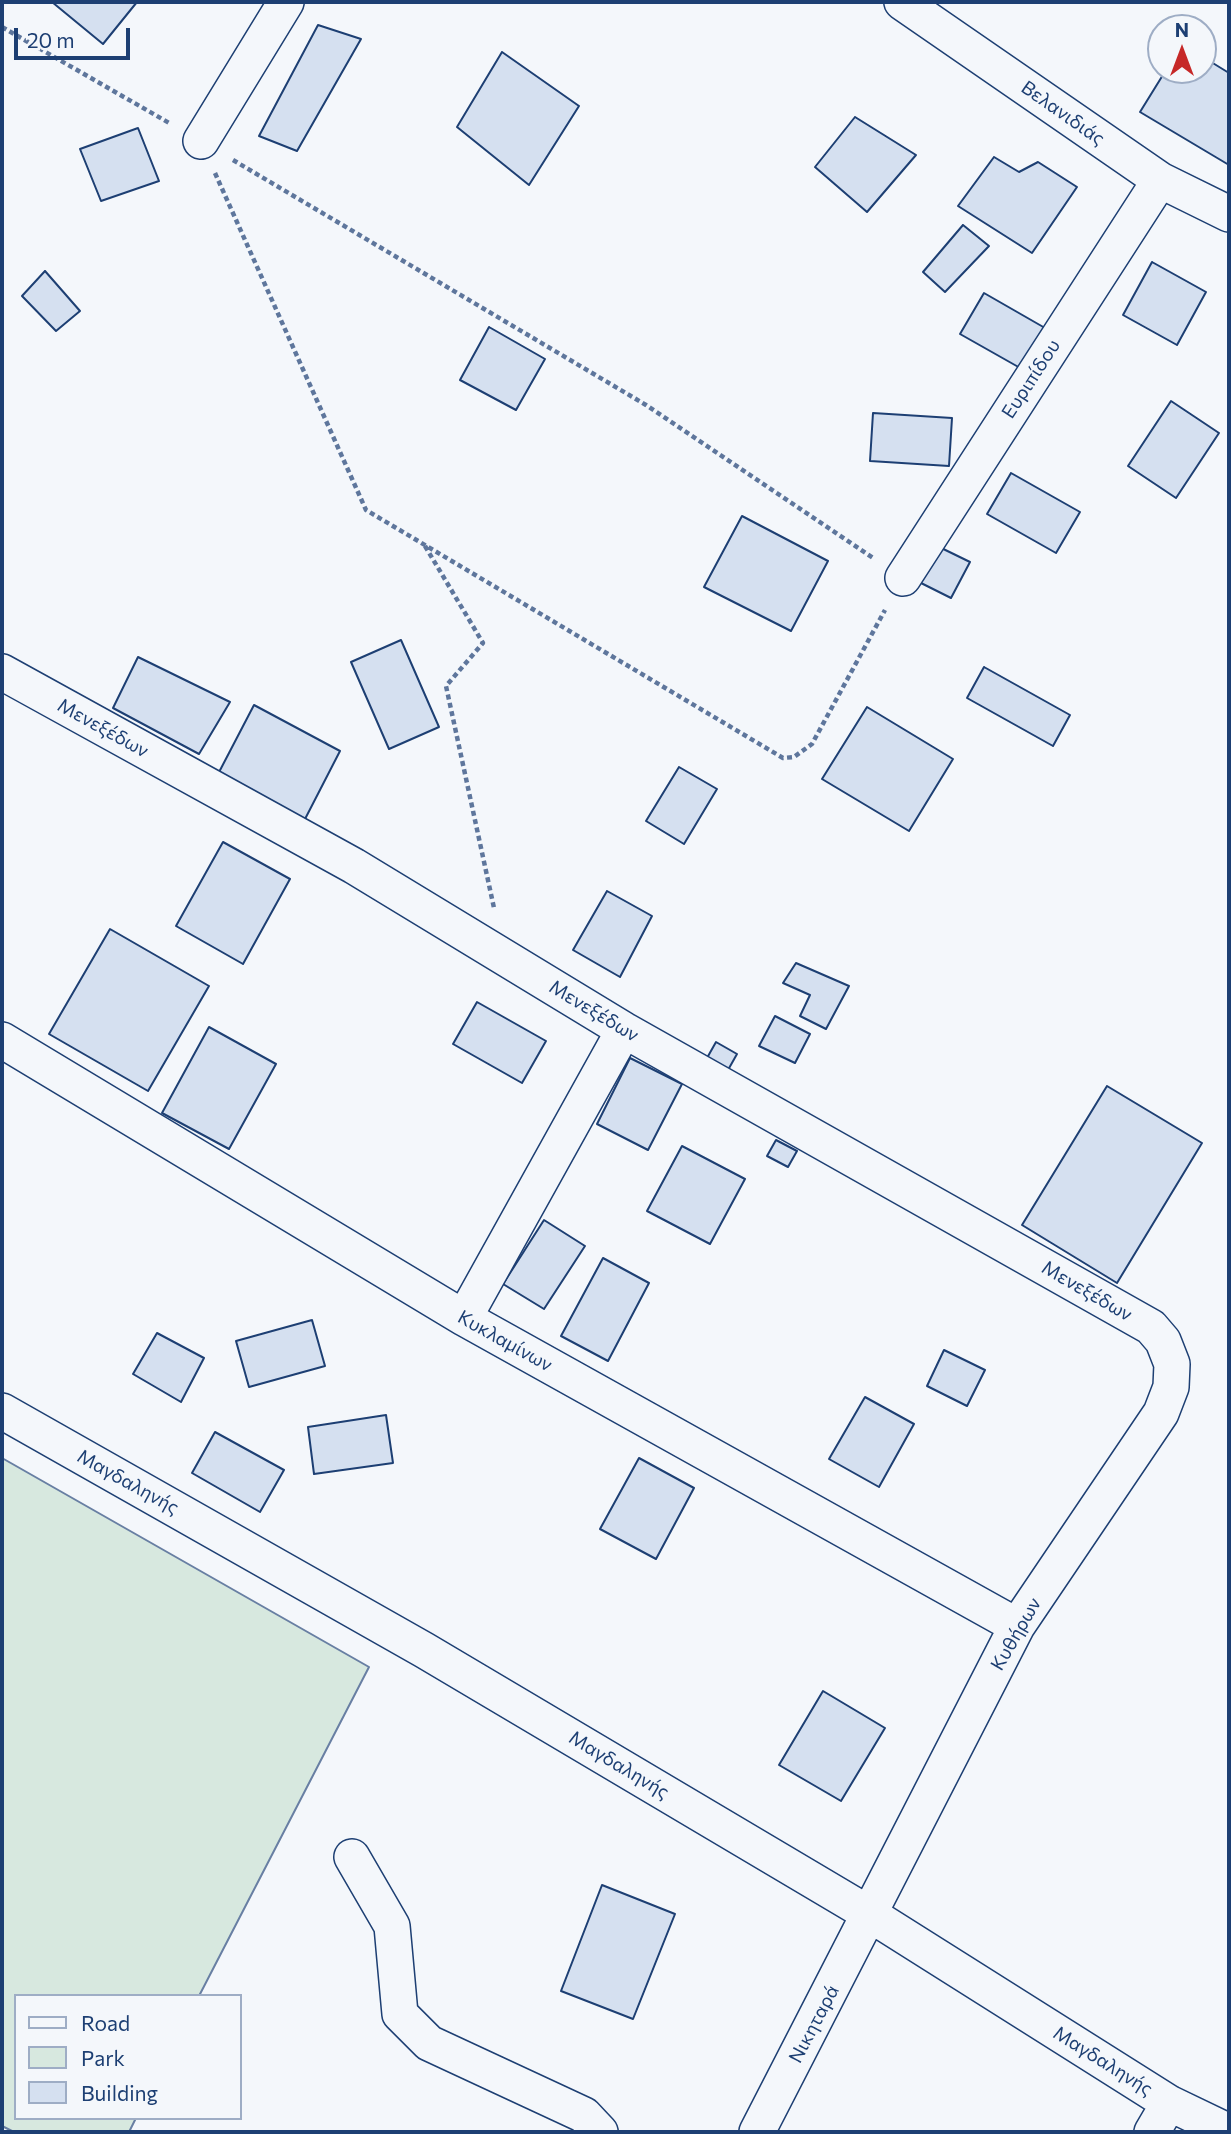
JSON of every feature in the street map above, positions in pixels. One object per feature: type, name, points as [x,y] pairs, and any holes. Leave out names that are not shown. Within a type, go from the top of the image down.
[{"type":"street","points":[[201,141],[286,2]]},
{"type":"street","name":"Βελανιδιάς","points":[[902,2],[1160,180],[1229,214]]},
{"type":"street","name":"Ευριπίδου","points":[[903,578],[1160,180]]},
{"type":"street","name":"Μενεξέδων","points":[[2,672],[354,866],[624,1030],[1151,1327],[1163,1341],[1172,1364]]},
{"type":"street","points":[[464,1318],[624,1030]]},
{"type":"street","name":"Κυκλαμίνων","points":[[2,1040],[464,1318],[1017,1626]]},
{"type":"street","name":"Κυθήρων","points":[[871,1915],[1017,1626],[1161,1413],[1171,1387],[1172,1364]]},
{"type":"street","name":"Μαγδαληνής","points":[[2,1411],[424,1650],[871,1915],[1161,2118],[1229,2132]]},
{"type":"street","points":[[352,1857],[392,1926],[400,2014],[429,2043],[584,2115],[600,2132]]},
{"type":"street","name":"Νικηταρά","points":[[757,2132],[871,1915]]},
{"type":"path","points":[[2,27],[201,141],[646,405],[903,578],[812,744],[794,757],[783,758],[366,510],[201,141]]},
{"type":"path","points":[[424,545],[483,643],[446,685],[505,958]]},
{"type":"green space","points":[[2,1458],[369,1667],[200,1994],[14,1994],[14,2120],[135,2120],[129,2132],[14,2132],[2,2126]]},
{"type":"building","points":[[52,2],[137,2],[103,44]]},
{"type":"building","points":[[318,25],[361,39],[297,151],[259,136]]},
{"type":"building","points":[[502,52],[579,106],[529,185],[457,127]]},
{"type":"building","points":[[1217,66],[1229,73],[1229,165],[1140,112],[1157,84],[1217,84]]},
{"type":"building","points":[[855,117],[916,155],[867,212],[815,167]]},
{"type":"building","points":[[138,128],[159,181],[101,201],[80,149]]},
{"type":"building","points":[[994,157],[1019,172],[1038,162],[1077,187],[1032,253],[958,206]]},
{"type":"building","points":[[963,225],[989,246],[945,292],[923,272]]},
{"type":"building","points":[[1152,262],[1206,292],[1177,345],[1123,315]]},
{"type":"building","points":[[45,271],[80,311],[56,331],[22,296]]},
{"type":"building","points":[[984,293],[1052,332],[1029,373],[960,334]]},
{"type":"building","points":[[489,327],[545,359],[516,410],[460,380]]},
{"type":"building","points":[[1171,401],[1219,433],[1176,498],[1128,466]]},
{"type":"building","points":[[873,413],[952,418],[949,466],[870,461]]},
{"type":"building","points":[[1011,473],[1080,512],[1056,553],[987,514]]},
{"type":"building","points":[[742,516],[828,561],[791,631],[704,587]]},
{"type":"building","points":[[929,542],[970,562],[951,598],[911,578]]},
{"type":"building","points":[[401,640],[439,727],[389,749],[351,662]]},
{"type":"building","points":[[138,657],[230,702],[199,754],[113,708]]},
{"type":"building","points":[[984,667],[1070,715],[1053,746],[967,698]]},
{"type":"building","points":[[254,705],[340,751],[304,821],[217,776]]},
{"type":"building","points":[[867,707],[953,759],[909,831],[822,779]]},
{"type":"building","points":[[679,767],[717,789],[684,844],[646,821]]},
{"type":"building","points":[[223,842],[290,879],[243,964],[176,926]]},
{"type":"building","points":[[607,891],[652,916],[620,977],[573,950]]},
{"type":"building","points":[[110,929],[209,986],[148,1091],[49,1034]]},
{"type":"building","points":[[796,963],[849,986],[826,1029],[800,1016],[810,995],[783,983]]},
{"type":"building","points":[[477,1002],[546,1041],[522,1083],[453,1044]]},
{"type":"building","points":[[775,1016],[810,1034],[795,1063],[759,1046]]},
{"type":"building","points":[[209,1027],[276,1064],[229,1149],[162,1113]]},
{"type":"building","points":[[716,1042],[737,1054],[728,1070],[707,1058]]},
{"type":"building","points":[[630,1058],[682,1084],[648,1150],[597,1124]]},
{"type":"building","points":[[1107,1086],[1202,1143],[1117,1283],[1022,1225]]},
{"type":"building","points":[[776,1140],[797,1151],[788,1167],[767,1156]]},
{"type":"building","points":[[682,1146],[745,1179],[710,1244],[647,1211]]},
{"type":"building","points":[[544,1220],[585,1246],[544,1309],[503,1284]]},
{"type":"building","points":[[603,1258],[649,1283],[608,1361],[561,1336]]},
{"type":"building","points":[[312,1320],[325,1366],[249,1387],[236,1341]]},
{"type":"building","points":[[157,1333],[204,1358],[181,1402],[133,1374]]},
{"type":"building","points":[[944,1350],[985,1370],[967,1406],[927,1386]]},
{"type":"building","points":[[865,1397],[914,1424],[879,1487],[829,1459]]},
{"type":"building","points":[[386,1415],[393,1463],[314,1474],[308,1427]]},
{"type":"building","points":[[215,1432],[284,1470],[260,1512],[192,1473]]},
{"type":"building","points":[[639,1458],[694,1488],[656,1559],[600,1529]]},
{"type":"building","points":[[823,1691],[885,1728],[841,1801],[779,1765]]},
{"type":"building","points":[[602,1885],[675,1914],[633,2019],[561,1991]]}]
